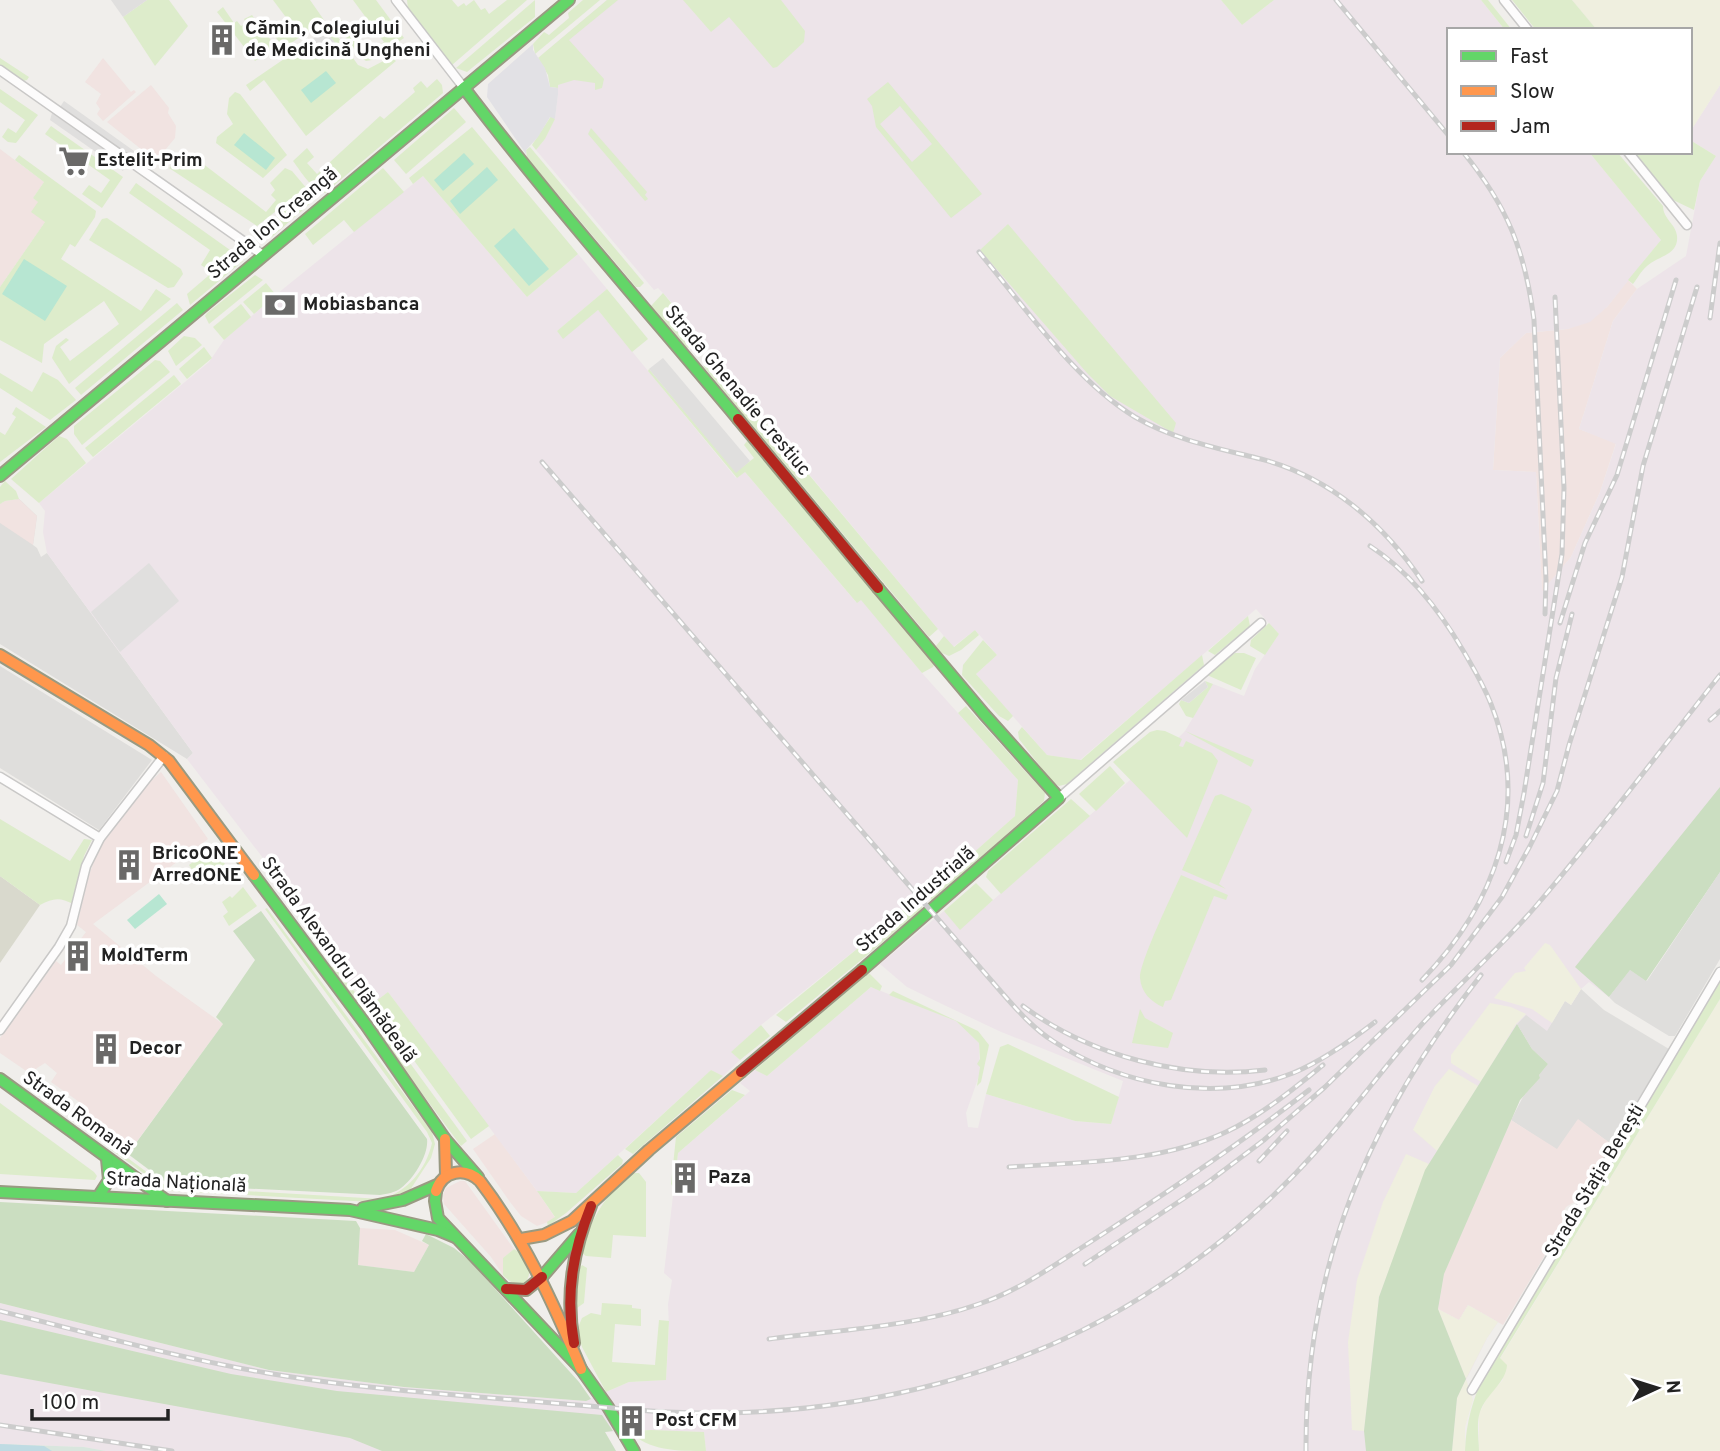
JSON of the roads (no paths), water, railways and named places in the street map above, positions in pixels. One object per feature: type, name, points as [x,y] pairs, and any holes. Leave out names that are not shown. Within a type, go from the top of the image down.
[{"type":"street","name":"Strada Ghenadie Crestiuc","points":[[396,0],[521,163],[984,714],[1059,798]]},
{"type":"street","name":"Strada Ion Creangă","points":[[0,476],[569,0]]},
{"type":"street","points":[[1503,0],[1526,28]]},
{"type":"street","points":[[0,70],[263,255]]},
{"type":"street","points":[[1630,154],[1687,225]]},
{"type":"street","name":"Strada Industrială","points":[[521,1239],[544,1235],[572,1221],[649,1150],[932,911],[1261,623]]},
{"type":"street","name":"Strada Alexandru Plămădeală","points":[[0,655],[164,756],[366,1024],[445,1139],[478,1177]]},
{"type":"street","points":[[0,1030],[71,926],[86,866],[100,838],[164,756]]},
{"type":"street","points":[[0,777],[100,838]]},
{"type":"street","name":"Strada Stația Berești","points":[[1472,1390],[1720,972]]},
{"type":"street","name":"Strada Romană","points":[[0,1080],[167,1201]]},
{"type":"street","points":[[445,1139],[446,1175],[460,1171],[478,1177]]},
{"type":"street","points":[[98,1197],[108,1184],[110,1167],[107,1159]]},
{"type":"street","name":"Strada Națională","points":[[0,1192],[350,1209],[375,1207],[403,1200],[437,1185],[446,1175]]},
{"type":"street","name":"Strada Națională","points":[[478,1177],[521,1239],[542,1277],[581,1369]]},
{"type":"street","name":"Strada Națională","points":[[437,1185],[434,1205],[438,1218],[581,1369],[634,1451]]},
{"type":"street","name":"Strada Industrială","points":[[542,1277],[580,1231],[593,1203]]},
{"type":"street","name":"Strada Națională","points":[[350,1209],[438,1230],[458,1238]]},
{"type":"street","name":"Strada Industrială","points":[[580,1231],[570,1299],[572,1333],[581,1369]]},
{"type":"street","points":[[505,1288],[525,1291],[542,1277]]},
{"type":"water","points":[[0,1444],[44,1446],[52,1451],[0,1451]]},
{"type":"railway","points":[[1336,0],[1447,134]]},
{"type":"railway","points":[[1465,154],[1503,211],[1519,251],[1530,295],[1534,320],[1546,580],[1545,614]]},
{"type":"railway","points":[[1710,318],[1720,243]]},
{"type":"railway","points":[[979,252],[1051,341],[1113,402],[1165,432],[1286,467],[1332,490],[1390,540],[1422,581]]},
{"type":"railway","points":[[1560,623],[1585,543],[1617,475],[1676,280]]},
{"type":"railway","points":[[1085,1264],[1207,1183],[1264,1140],[1325,1087],[1451,965],[1502,897],[1557,791],[1622,577],[1643,466],[1697,287]]},
{"type":"railway","points":[[1506,862],[1516,835],[1524,793],[1562,554],[1564,488],[1555,297]]},
{"type":"railway","points":[[542,462],[1003,994],[1020,1013],[1053,1041],[1080,1057],[1139,1079],[1170,1086],[1232,1087],[1293,1073],[1335,1050],[1375,1022]]},
{"type":"railway","points":[[1370,546],[1385,556],[1423,593],[1464,652],[1491,704],[1503,742],[1508,780],[1506,817],[1499,852],[1487,886],[1448,951],[1422,980]]},
{"type":"railway","points":[[1526,836],[1543,783],[1556,678],[1572,614]]},
{"type":"railway","points":[[0,1311],[166,1353],[300,1378],[398,1390],[651,1411],[723,1413],[831,1405],[886,1396],[993,1367],[1044,1348],[1093,1325],[1140,1298],[1212,1248],[1279,1190],[1332,1133],[1423,1023],[1536,906],[1720,675]]},
{"type":"railway","points":[[1710,720],[1720,711]]},
{"type":"railway","points":[[1306,1451],[1309,1383],[1317,1319],[1331,1257],[1351,1198],[1376,1140],[1406,1084],[1441,1029],[1481,975]]},
{"type":"railway","points":[[1023,1006],[1049,1024],[1078,1038],[1107,1051],[1138,1060],[1202,1071],[1265,1070]]},
{"type":"railway","points":[[1009,1167],[1119,1159],[1174,1150],[1200,1142],[1252,1118],[1323,1065]]},
{"type":"railway","points":[[769,1339],[928,1318],[994,1298],[1024,1284],[1177,1185],[1309,1090]]},
{"type":"railway","points":[[1259,1161],[1287,1131]]},
{"type":"railway","points":[[0,1425],[172,1451]]},
{"type":"place","name":"Cămin, Colegiului de Medicină Ungheni","points":[[222,40]]},
{"type":"place","name":"Estelit-Prim","points":[[74,161]]},
{"type":"place","name":"Mobiasbanca","points":[[280,305]]},
{"type":"place","name":"BricoONE ArredONE","points":[[129,865]]},
{"type":"place","name":"MoldTerm","points":[[78,956]]},
{"type":"place","name":"Decor","points":[[106,1049]]},
{"type":"place","name":"Paza","points":[[685,1178]]},
{"type":"place","name":"Post CFM","points":[[632,1421]]}]
